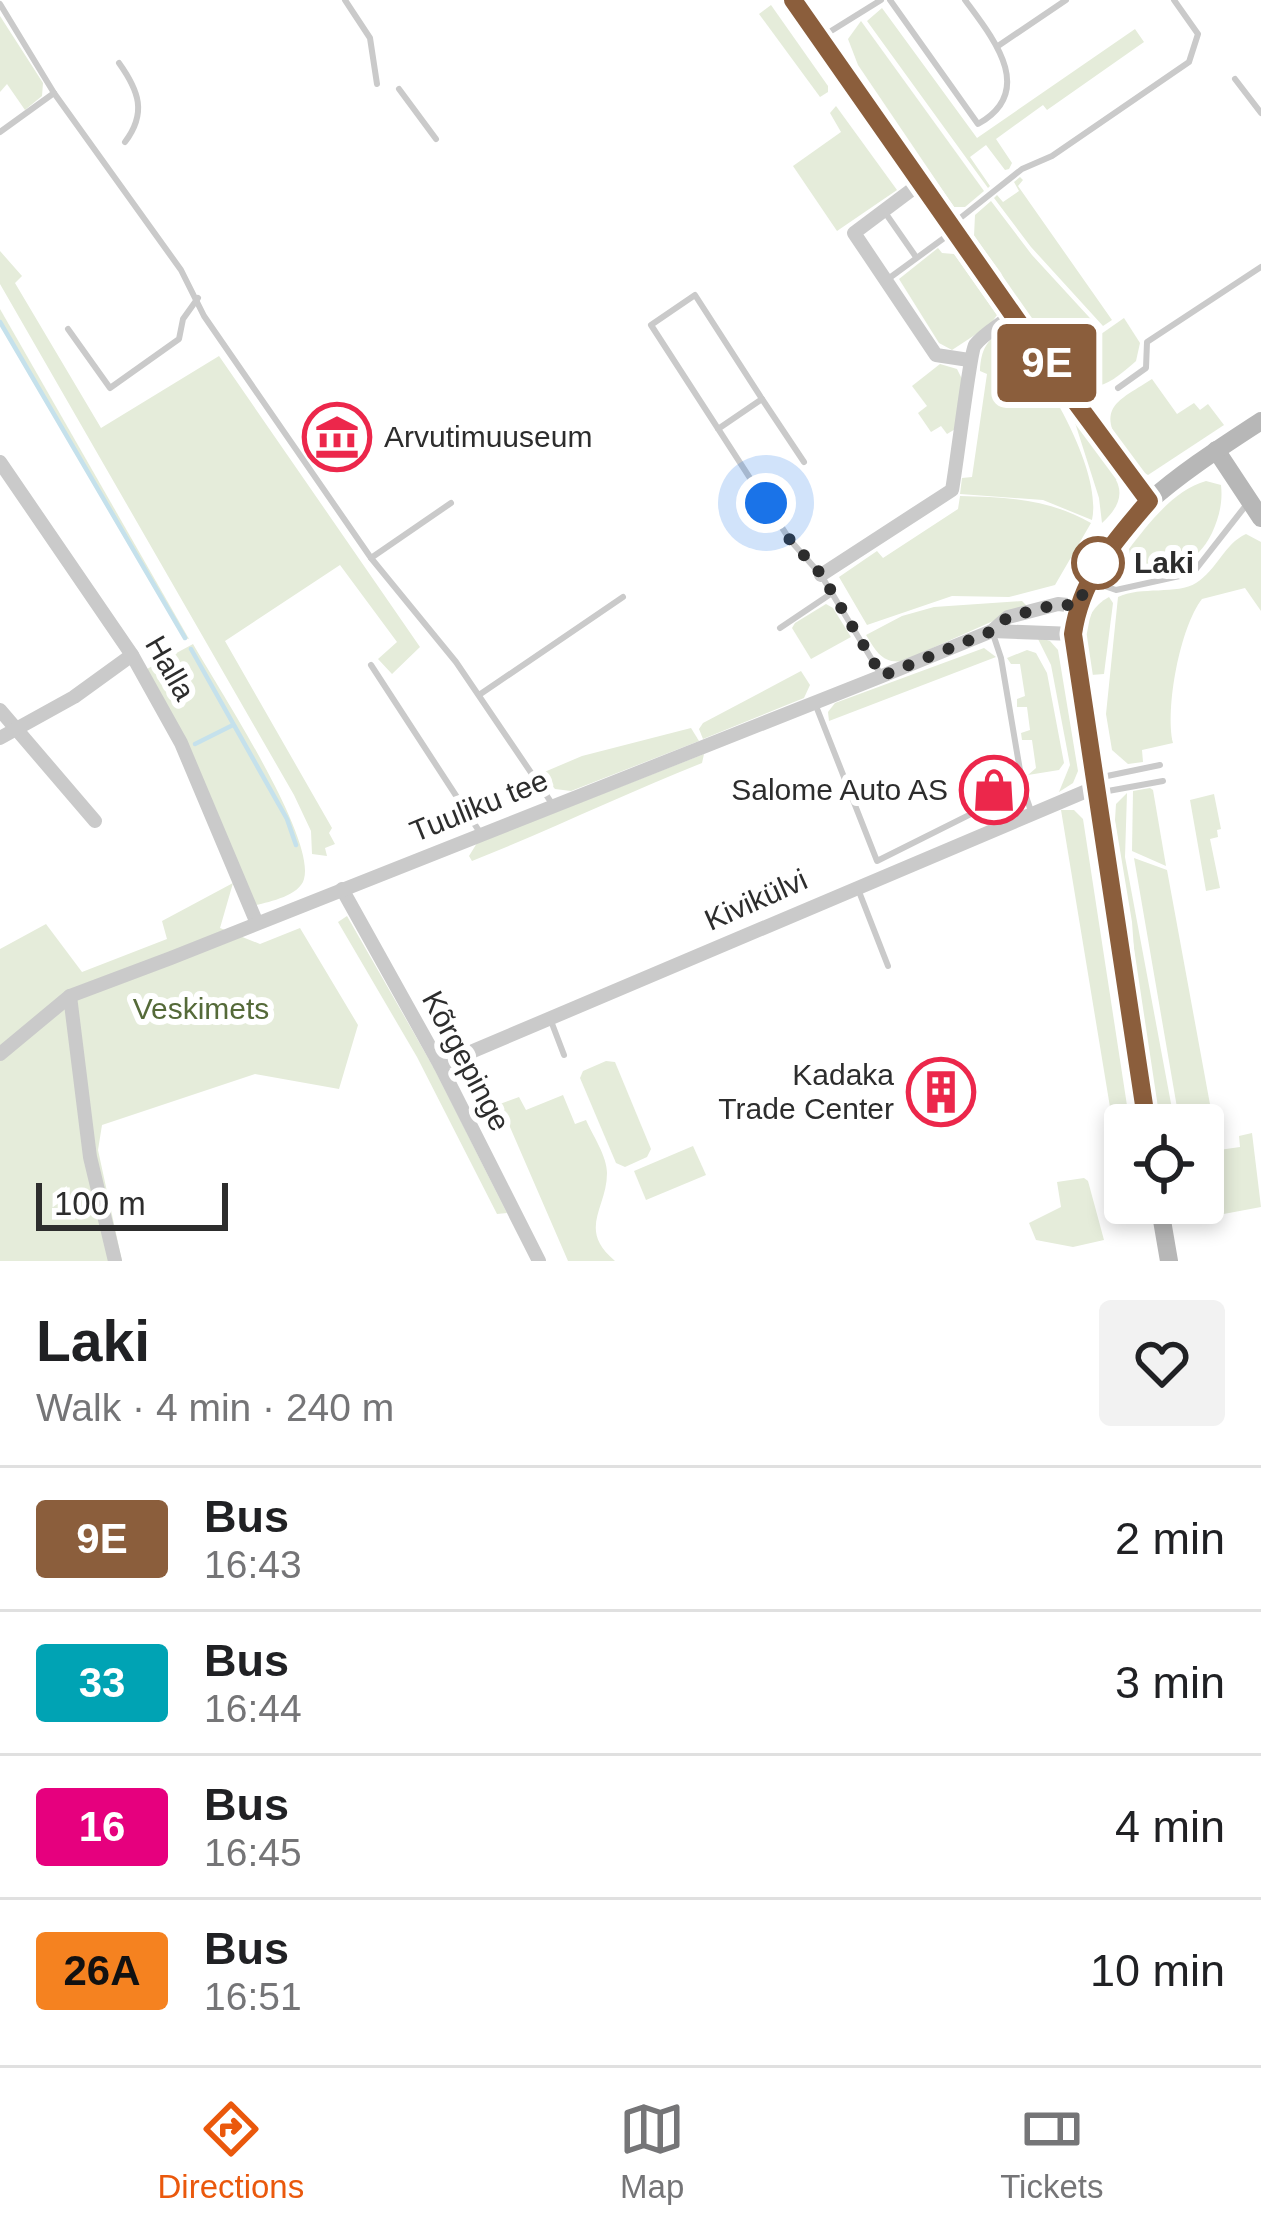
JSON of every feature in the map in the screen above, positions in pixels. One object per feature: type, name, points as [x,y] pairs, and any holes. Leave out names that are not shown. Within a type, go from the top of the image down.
[{"type":"main road","points":[[1144,1104],[1073,634],[1077,606],[1087,580],[1113,542],[1149,501],[1261,421]]},
{"type":"main road","points":[[1216,450],[1261,518]]},
{"type":"main road","points":[[1163,1224],[1169,1261]]},
{"type":"street","points":[[793,0],[1149,501]]},
{"type":"street","points":[[922,182],[854,233],[936,355],[969,360]]},
{"type":"street","points":[[821,574],[952,490],[969,360],[976,344],[1013,314]]},
{"type":"street","name":"Halla","points":[[0,463],[132,655],[181,743],[256,921]]},
{"type":"street","name":"Tuuliku tee","points":[[0,1054],[70,996],[882,676],[992,631],[1008,617],[1058,604],[1077,606]]},
{"type":"street","name":"Tuuliku tee","points":[[992,631],[1073,634]]},
{"type":"street","points":[[0,738],[74,697],[132,655]]},
{"type":"street","points":[[0,710],[95,821]]},
{"type":"street","name":"Kivikülvi","points":[[440,1065],[856,886],[880,868],[1096,787]]},
{"type":"street","name":"Kõrgepinge","points":[[342,889],[440,1065],[539,1261]]},
{"type":"street","points":[[70,996],[89,1157],[116,1261]]},
{"type":"lane","points":[[345,0],[370,38],[377,84]]},
{"type":"lane","points":[[820,38],[885,0],[978,124],[997,113],[1006,93],[1004,53],[965,0]]},
{"type":"lane","points":[[998,46],[1066,0]]},
{"type":"lane","points":[[886,281],[1022,169],[1052,156],[1189,62],[1198,34],[1174,0]]},
{"type":"lane","points":[[0,4],[54,94],[198,298],[204,316],[370,558],[479,695],[553,805]]},
{"type":"lane","points":[[119,63],[141,106],[125,142]]},
{"type":"lane","points":[[1235,79],[1261,113]]},
{"type":"lane","points":[[399,89],[436,139]]},
{"type":"lane","points":[[0,133],[54,94]]},
{"type":"lane","points":[[884,211],[916,257]]},
{"type":"lane","points":[[1118,388],[1146,368],[1148,342],[1261,267]]},
{"type":"lane","points":[[804,462],[695,295],[651,325],[790,540],[821,574],[882,676]]},
{"type":"lane","points":[[68,329],[110,388],[179,339],[183,319],[198,298]]},
{"type":"lane","points":[[718,429],[762,399]]},
{"type":"lane","points":[[1087,580],[1116,590],[1192,573],[1249,501]]},
{"type":"lane","points":[[370,558],[451,503]]},
{"type":"lane","points":[[780,628],[832,592]]},
{"type":"lane","points":[[479,695],[623,597]]},
{"type":"lane","points":[[992,631],[1031,812]]},
{"type":"lane","points":[[371,665],[481,833]]},
{"type":"lane","points":[[815,702],[880,868],[1023,788]]},
{"type":"lane","points":[[1096,787],[1107,776],[1160,765]]},
{"type":"lane","points":[[1096,787],[1108,790],[1163,781]]},
{"type":"lane","points":[[856,886],[888,966]]},
{"type":"lane","points":[[549,1018],[564,1055]]},
{"type":"green space","points":[[771,5],[828,86],[820,97],[759,14]]},
{"type":"green space","points":[[882,8],[977,138],[1135,29],[1144,42],[1047,110],[1043,105],[996,139],[1012,163],[1009,169],[986,145],[970,157],[988,188],[867,21]]},
{"type":"green space","points":[[0,16],[43,83],[42,96],[25,110],[7,84],[0,92]]},
{"type":"green space","points":[[861,21],[984,191],[965,207],[954,207],[858,65],[848,39]]},
{"type":"green space","points":[[836,106],[897,190],[837,231],[793,166],[841,132],[830,113]]},
{"type":"green space","points":[[1020,177],[1018,186],[1112,320],[1103,326],[994,198],[997,195],[1003,202],[1019,191],[1014,182]]},
{"type":"green space","points":[[991,201],[1032,255],[1100,329],[1059,358],[1014,300],[974,236],[975,215]]},
{"type":"green space","points":[[938,248],[954,254],[997,315],[952,350],[939,343],[899,279]]},
{"type":"green space","points":[[0,251],[22,276],[15,283],[101,428],[219,356],[420,647],[392,674],[378,659],[397,642],[340,565],[225,641],[332,828],[329,833],[335,844],[325,848],[327,856],[312,854],[311,831],[294,795],[0,284]]},
{"type":"green space","points":[[0,309],[189,639],[0,322]]},
{"type":"green space","points":[[1124,318],[1140,343],[1136,361],[1115,378],[1090,386],[1062,364],[1064,360]]},
{"type":"green space","points":[[1007,329],[1052,393],[1079,447],[1093,498],[1092,520],[1043,500],[960,494],[962,478],[972,477],[987,374],[980,371],[982,356],[990,340]]},
{"type":"green space","points":[[940,364],[957,369],[963,381],[957,428],[947,434],[941,426],[931,432],[918,413],[927,406],[912,386]]},
{"type":"green space","points":[[1152,379],[1177,414],[1194,403],[1200,410],[1208,404],[1224,425],[1148,475],[1127,455],[1114,432],[1111,412],[1122,398]]},
{"type":"green space","points":[[1070,407],[1120,477],[1116,480],[1117,503],[1102,523],[1099,498]]},
{"type":"green space","points":[[1206,481],[1221,485],[1221,504],[1206,544],[1182,564],[1139,574],[1133,571],[1129,549],[1145,529],[1173,499]]},
{"type":"green space","points":[[960,496],[1043,504],[1091,523],[1055,585],[1009,597],[952,596],[867,625],[839,577],[877,551],[883,558],[958,509]]},
{"type":"green space","points":[[1246,534],[1261,542],[1261,611],[1245,588],[1202,599],[1187,628],[1176,668],[1173,743],[1142,750],[1143,762],[1128,764],[1112,750],[1106,714],[1118,597],[1188,587]]},
{"type":"green space","points":[[1109,597],[1113,603],[1104,674],[1091,675],[1085,642],[1088,621]]},
{"type":"green space","points":[[1022,601],[1027,606],[903,661],[885,658],[866,635],[902,616],[934,607]]},
{"type":"green space","points":[[826,604],[851,637],[811,659],[792,628]]},
{"type":"green space","points":[[1037,637],[1058,650],[1078,771],[1073,783],[1059,792],[1070,765],[1051,665]]},
{"type":"green space","points":[[193,644],[262,762],[295,831],[304,859],[304,879],[297,889],[276,900],[256,905],[147,669]]},
{"type":"green space","points":[[984,648],[996,657],[829,721],[828,712],[835,703]]},
{"type":"green space","points":[[1027,650],[1036,653],[1047,673],[1064,763],[1059,770],[1028,775],[1036,768],[1032,740],[1022,740],[1021,733],[1030,730],[1027,707],[1017,707],[1017,699],[1025,696],[1020,664],[1011,664],[1007,658]]},
{"type":"green space","points":[[801,671],[810,685],[804,698],[703,739],[699,729],[703,723]]},
{"type":"green space","points":[[691,728],[699,741],[571,791],[555,789],[542,773],[582,756]]},
{"type":"green space","points":[[704,754],[702,763],[472,861],[469,856],[477,843]]},
{"type":"green space","points":[[1150,788],[1166,866],[1132,851],[1133,791]]},
{"type":"green space","points":[[1127,793],[1125,857],[1171,1104],[1155,1104],[1138,1004],[1116,804]]},
{"type":"green space","points":[[1214,794],[1221,829],[1218,837],[1210,839],[1220,888],[1206,891],[1190,800]]},
{"type":"green space","points":[[1061,810],[1074,810],[1083,819],[1127,1104],[1109,1104]]},
{"type":"green space","points":[[1134,858],[1167,870],[1210,1104],[1176,1104]]},
{"type":"green space","name":"Veskimets","points":[[233,883],[220,928],[260,944],[300,928],[358,1025],[339,1089],[255,1074],[102,1125],[98,1150],[122,1261],[0,1261],[0,949],[46,924],[82,972],[167,939],[162,921]]},
{"type":"green space","points":[[347,916],[435,1070],[507,1213],[497,1214],[417,1057],[338,922]]},
{"type":"green space","points":[[615,1062],[651,1149],[647,1157],[625,1167],[616,1163],[580,1078],[583,1071]]},
{"type":"green space","points":[[563,1095],[575,1124],[586,1120],[605,1160],[606,1186],[596,1229],[604,1250],[615,1261],[568,1261],[500,1104],[519,1097],[526,1110]]},
{"type":"green space","points":[[1252,1133],[1261,1207],[1224,1214],[1224,1149],[1240,1147],[1239,1136]]},
{"type":"green space","points":[[693,1146],[706,1175],[646,1200],[634,1171]]},
{"type":"green space","points":[[1084,1178],[1104,1240],[1073,1247],[1036,1240],[1029,1223],[1061,1207],[1057,1182]]},
{"type":"waterway","points":[[0,322],[185,638]]},
{"type":"waterway","points":[[191,649],[287,819],[296,845]]},
{"type":"waterway","points":[[195,744],[233,725]]},
{"type":"bus line","name":"9E","points":[[793,0],[1149,501],[1087,580],[1073,634],[1144,1104]]},
{"type":"place","name":"Arvutimuuseum","points":[[337,437]]},
{"type":"place","name":"Laki","points":[[1098,563]]},
{"type":"place","name":"Salome Auto AS","points":[[994,790]]},
{"type":"place","name":"Kadaka Trade Center","points":[[941,1092]]},
{"type":"route","points":[[766,503],[790,540],[821,574],[882,676],[992,631],[1008,617],[1058,604],[1077,606],[1098,563]]}]
